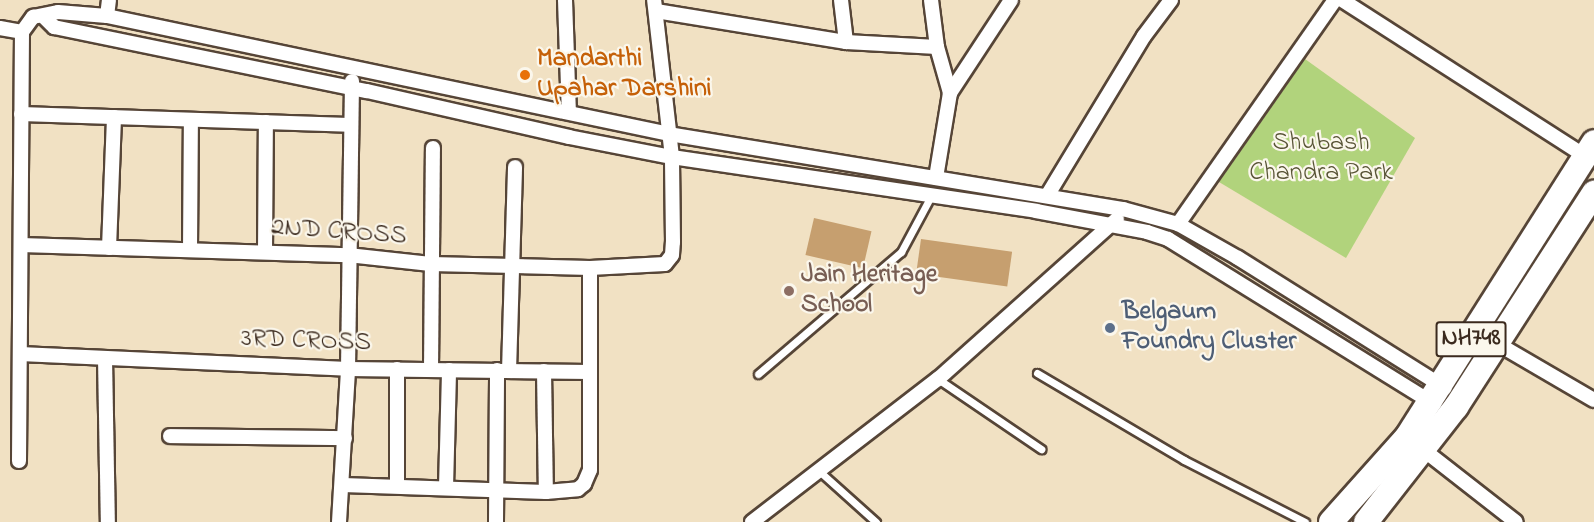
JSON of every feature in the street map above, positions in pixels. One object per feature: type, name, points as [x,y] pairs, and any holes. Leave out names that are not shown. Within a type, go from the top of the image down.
[{"type":"highway","name":"NH748","points":[[1331,522],[1379,472],[1436,394],[1590,149]]},
{"type":"highway","name":"NH748","points":[[1366,522],[1425,451],[1456,407],[1594,193]]},
{"type":"street","points":[[107,16],[109,0]]},
{"type":"street","points":[[565,0],[569,112]]},
{"type":"street","points":[[841,0],[846,42]]},
{"type":"street","points":[[931,0],[937,47],[950,93]]},
{"type":"street","points":[[936,178],[950,93],[1011,0]]},
{"type":"street","points":[[1047,196],[1144,36],[1171,0]]},
{"type":"street","points":[[1178,225],[1335,0]]},
{"type":"street","points":[[1342,0],[1590,149]]},
{"type":"street","points":[[672,157],[655,6],[846,42],[937,47]]},
{"type":"street","points":[[19,461],[22,32],[27,21],[58,12],[107,16],[669,134],[1123,209],[1178,225],[1238,258],[1456,407]]},
{"type":"street","points":[[43,16],[54,27],[351,87],[672,157],[1115,225],[1168,239],[1436,394]]},
{"type":"street","points":[[0,28],[22,32]]},
{"type":"street","points":[[339,522],[343,485],[348,369],[349,125],[353,69]]},
{"type":"street","points":[[21,114],[349,125]]},
{"type":"street","points":[[109,248],[114,117]]},
{"type":"street","points":[[190,250],[191,120]]},
{"type":"street","points":[[265,252],[266,122]]},
{"type":"street","points":[[431,370],[433,148]]},
{"type":"street","name":"2ND CROSS","points":[[21,245],[348,255],[431,264],[655,268],[665,264],[672,255],[672,157]]},
{"type":"street","points":[[496,522],[503,371],[512,266],[515,167]]},
{"type":"street","points":[[752,522],[938,379],[1115,225],[1123,209]]},
{"type":"street","points":[[343,485],[496,488],[546,492],[578,489],[588,478],[590,268]]},
{"type":"street","points":[[1497,344],[1594,400]]},
{"type":"street","name":"3RD CROSS","points":[[20,354],[348,369],[590,372]]},
{"type":"street","points":[[105,358],[108,522]]},
{"type":"street","points":[[397,369],[397,486]]},
{"type":"street","points":[[446,487],[449,370]]},
{"type":"street","points":[[544,371],[546,492]]},
{"type":"street","points":[[170,436],[345,438]]},
{"type":"street","points":[[1425,451],[1516,522]]},
{"type":"lane","points":[[758,374],[901,252],[932,196]]},
{"type":"lane","points":[[1038,373],[1184,460],[1305,522]]},
{"type":"lane","points":[[938,379],[1041,449]]},
{"type":"lane","points":[[818,470],[876,522]]},
{"type":"green space","name":"Shubash Chandra Park","points":[[1305,59],[1415,138],[1346,258],[1219,182]]},
{"type":"building","points":[[814,218],[871,231],[863,268],[805,255]]},
{"type":"building","points":[[921,239],[1012,252],[1007,286],[916,274]]},
{"type":"place","name":"Mandarthi Upahar Darshini","points":[[525,75]]},
{"type":"place","name":"Jain Heritage School","points":[[789,291]]},
{"type":"place","name":"Belgaum Foundry Cluster","points":[[1110,328]]}]
